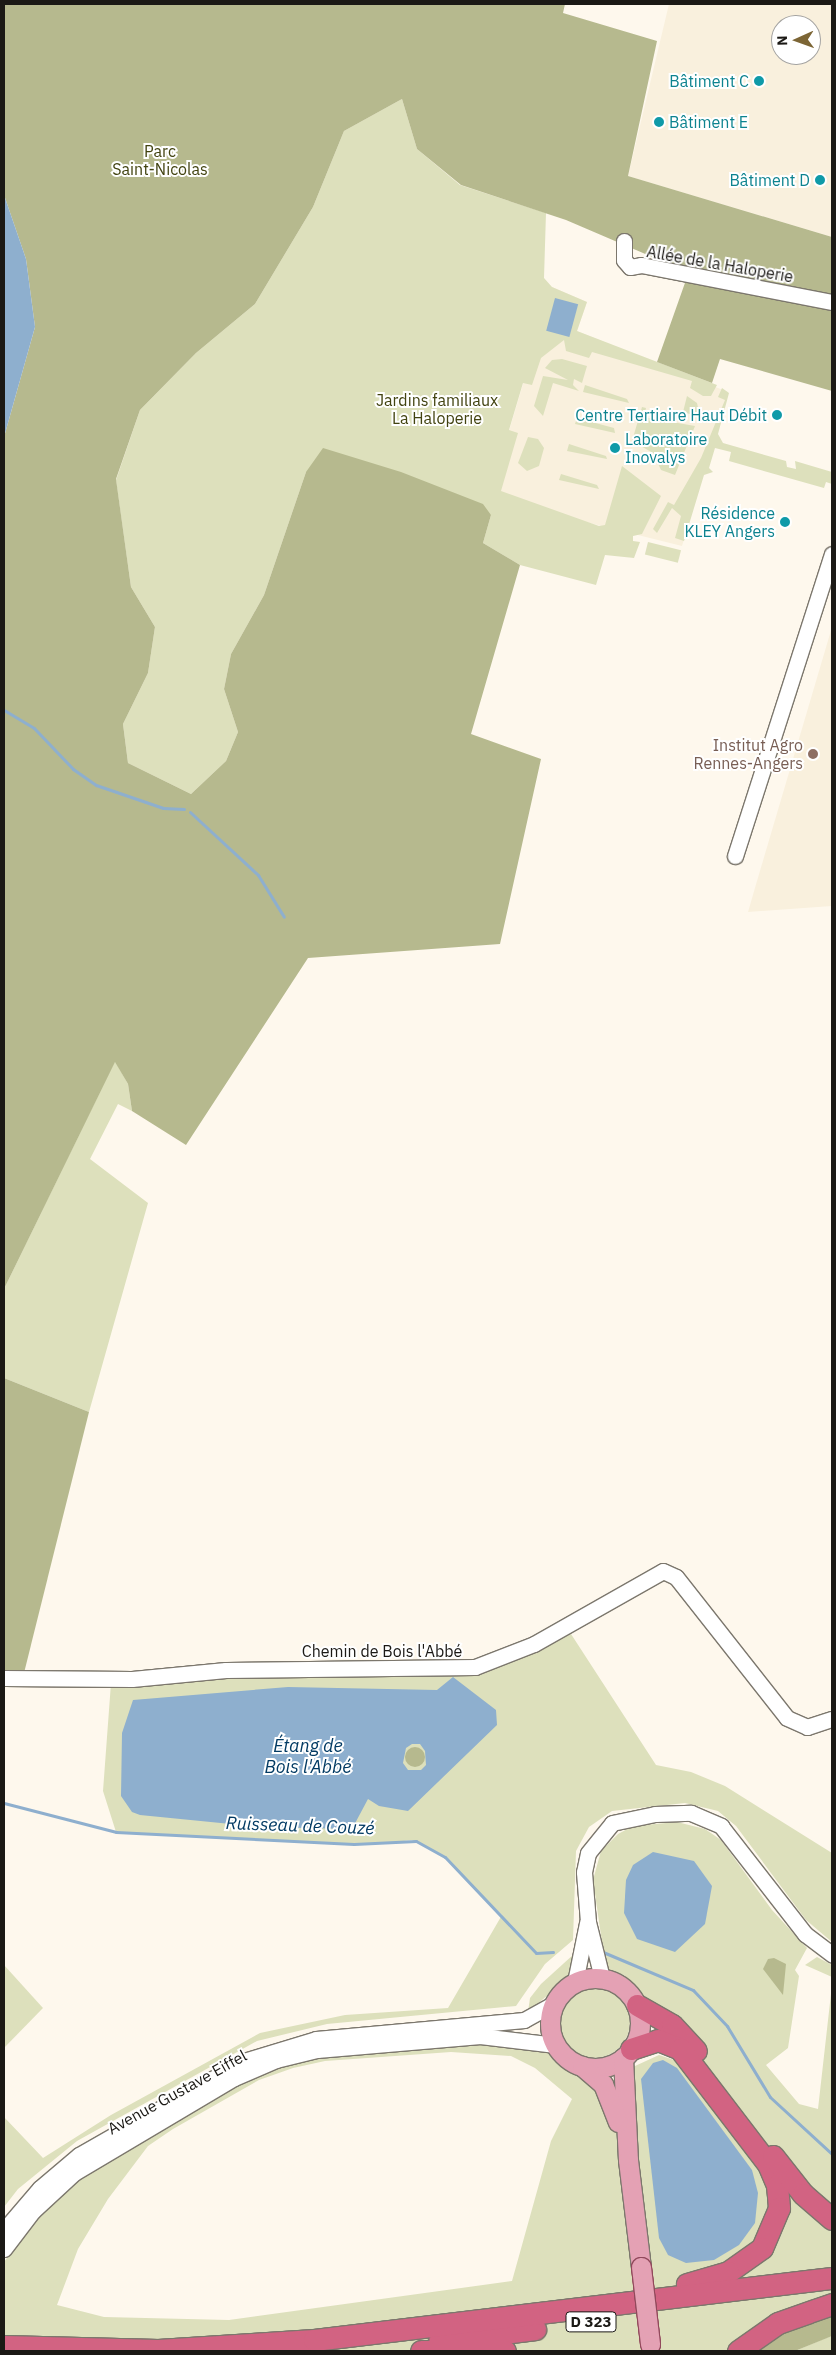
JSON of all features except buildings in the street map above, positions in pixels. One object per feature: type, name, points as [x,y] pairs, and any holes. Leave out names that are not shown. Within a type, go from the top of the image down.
[{"type":"highway","points":[[637,2005],[666,2021],[688,2041],[789,2178],[832,2219]]},
{"type":"highway","points":[[552,2312],[728,2272],[762,2248],[779,2208],[768,2164],[680,2049],[658,2040],[627,2054]]},
{"type":"highway","name":"D 323","points":[[4,2346],[213,2348],[552,2312],[832,2278]]},
{"type":"highway","name":"D 323","points":[[349,2351],[832,2292]]},
{"type":"highway","points":[[738,2351],[778,2323],[832,2304]]},
{"type":"highway","points":[[421,2351],[505,2351]]},
{"type":"main road","points":[[628,2160],[609,2094],[582,2066],[555,2045],[549,2025],[553,2004],[574,1982],[602,1978],[624,1988],[637,2005],[640,2027],[627,2054],[628,2160],[651,2348]]},
{"type":"main road","points":[[582,2066],[601,2067],[627,2054]]},
{"type":"street","name":"Allée de la Haloperie","points":[[624,241],[624,260],[630,267],[641,265],[832,302]]},
{"type":"street","points":[[735,856],[777,718],[832,554]]},
{"type":"street","name":"Chemin de Bois l'Abbé","points":[[4,1678],[132,1679],[226,1670],[475,1668],[534,1644],[663,1571],[676,1577],[787,1718],[807,1727],[832,1720]]},
{"type":"street","points":[[602,1978],[588,1922],[584,1872],[588,1853],[603,1832],[628,1817],[691,1813],[709,1818],[734,1838],[805,1934],[832,1954]]},
{"type":"street","points":[[574,1982],[588,1922]]},
{"type":"street","name":"Avenue Gustave Eiffel","points":[[4,2230],[40,2188],[79,2155],[244,2061],[316,2039],[524,2020],[553,2004]]},
{"type":"street","name":"Avenue Gustave Eiffel","points":[[4,2249],[33,2211],[74,2173],[234,2078],[276,2060],[317,2050],[480,2036],[555,2045]]},
{"type":"shaded area","points":[[669,4],[832,4],[832,237],[628,176]]},
{"type":"shaded area","points":[[552,287],[587,302],[577,331],[728,392],[682,546],[489,498]]},
{"type":"shaded area","name":"Institut Agro Rennes-Angers","points":[[832,627],[832,906],[748,912],[757,881]]},
{"type":"green space","name":"Parc Saint-Nicolas","points":[[4,4],[565,4],[563,13],[657,41],[628,176],[832,237],[832,391],[720,359],[712,383],[657,362],[686,280],[678,268],[566,220],[461,185],[417,149],[402,99],[344,131],[313,207],[255,304],[196,353],[140,410],[116,479],[131,587],[155,627],[148,673],[123,724],[128,763],[191,794],[226,761],[238,732],[224,689],[231,654],[264,595],[306,472],[323,448],[401,472],[483,504],[491,515],[483,543],[520,565],[471,734],[541,759],[500,944],[308,958],[186,1145],[132,1111],[128,1084],[115,1062],[4,1289],[4,437],[35,327],[26,259],[4,195]]},
{"type":"green space","name":"Jardins familiaux La Haloperie","points":[[402,99],[417,149],[460,185],[546,213],[544,278],[552,287],[587,302],[577,331],[717,385],[711,396],[703,396],[690,388],[692,381],[592,352],[589,358],[566,351],[564,340],[541,358],[532,385],[523,383],[509,430],[518,433],[501,491],[599,526],[605,525],[622,466],[661,496],[642,534],[633,536],[633,541],[640,542],[634,558],[605,555],[596,585],[520,565],[483,543],[491,515],[306,472],[264,595],[231,654],[224,689],[238,732],[226,761],[191,794],[128,763],[123,724],[148,673],[155,627],[131,587],[116,480],[140,410],[196,353],[255,304],[313,207],[344,131]]},
{"type":"green space","points":[[562,359],[587,366],[582,383],[574,379],[573,385],[579,391],[553,383],[543,416],[534,406],[543,376],[568,380],[545,368],[552,360]]},
{"type":"green space","points":[[585,385],[627,399],[629,403],[583,392]]},
{"type":"green space","points":[[722,388],[729,393],[718,434],[723,443],[786,461],[787,467],[796,469],[795,461],[832,472],[832,484],[826,482],[824,488],[729,461],[731,452],[715,448],[709,468],[713,472],[704,475],[684,541],[675,538],[681,516],[672,508],[657,533],[653,529],[668,502],[674,505],[701,458],[725,400],[718,397]]},
{"type":"green space","points":[[687,396],[697,403],[700,417],[683,412]]},
{"type":"green space","points":[[642,407],[646,408],[644,417],[695,426],[675,475],[661,470],[653,453],[632,441]]},
{"type":"green space","points":[[577,418],[614,428],[615,433],[575,424]]},
{"type":"green space","points":[[528,437],[538,439],[544,448],[539,466],[527,471],[518,463]]},
{"type":"green space","points":[[569,444],[606,456],[607,459],[567,451]]},
{"type":"green space","points":[[561,474],[597,485],[599,489],[559,480]]},
{"type":"green space","points":[[648,542],[681,550],[678,563],[645,555]]},
{"type":"green space","points":[[115,1061],[128,1084],[132,1111],[118,1104],[90,1159],[148,1203],[89,1412],[4,1378],[4,1289]]},
{"type":"green space","points":[[4,1378],[89,1412],[23,1677],[4,1674]]},
{"type":"green space","points":[[571,1634],[656,1765],[691,1772],[725,1786],[832,1853],[832,1942],[806,1920],[736,1826],[718,1811],[685,1803],[612,1811],[589,1827],[576,1851],[573,1940],[545,1964],[516,2006],[327,2024],[257,2041],[77,2141],[18,2189],[4,2207],[4,2117],[43,2158],[111,2115],[260,2033],[345,2015],[448,2008],[502,1915],[445,1857],[412,1840],[370,1845],[116,1832],[103,1791],[111,1683],[224,1673],[454,1674]]},
{"type":"green space","points":[[411,1747],[419,1747],[425,1753],[425,1761],[419,1767],[411,1767],[405,1761],[405,1753]]},
{"type":"green space","points":[[677,1822],[705,1829],[721,1840],[772,1910],[807,1948],[795,1970],[799,1976],[788,2048],[766,2065],[799,2104],[818,2109],[832,1985],[832,2316],[786,2332],[755,2351],[44,2351],[47,2336],[4,2335],[4,2262],[38,2215],[72,2182],[240,2082],[274,2067],[307,2058],[471,2043],[531,2050],[531,2046],[546,2051],[561,2066],[596,2087],[626,2074],[631,2062],[635,2066],[659,2055],[677,2061],[639,1990],[624,1975],[606,1970],[593,1880],[601,1851],[618,1834],[633,1826]],"holes":[[[451,2052],[511,2056],[535,2068],[572,2099],[551,2141],[512,2281],[229,2320],[104,2317],[57,2305],[78,2249],[108,2199],[148,2146],[173,2129],[259,2080],[293,2068],[325,2061]]]},
{"type":"green space","points":[[574,1954],[570,1976],[528,2012],[530,1998],[541,1984]]},
{"type":"green space","points":[[817,1957],[832,1965],[832,1977],[805,1965]]},
{"type":"green space","points":[[774,1958],[786,1964],[783,1995],[763,1969],[768,1959]]},
{"type":"green space","points":[[4,1965],[43,2008],[4,2048]]},
{"type":"green space","points":[[594,1986],[608,1989],[620,1996],[627,2008],[630,2022],[627,2036],[620,2048],[608,2055],[594,2058],[580,2055],[568,2048],[561,2036],[558,2022],[561,2008],[568,1996],[580,1989]]},
{"type":"green space","points":[[832,2316],[832,2336],[795,2351],[755,2351],[786,2332]]},
{"type":"green space","points":[[832,2336],[832,2351],[795,2351],[826,2338]]},
{"type":"water","points":[[4,195],[26,259],[35,327],[4,437]]},
{"type":"water","points":[[555,298],[578,304],[569,337],[546,331]]},
{"type":"water","name":"Étang de Bois l'Abbé","points":[[453,1677],[496,1710],[497,1725],[408,1811],[379,1806],[368,1799],[352,1829],[260,1827],[140,1815],[132,1812],[121,1796],[122,1733],[133,1700],[288,1687],[437,1690]],"holes":[[[412,1744],[420,1744],[425,1751],[426,1765],[421,1770],[408,1770],[403,1763],[406,1748]]]},
{"type":"water","points":[[653,1852],[694,1861],[712,1886],[705,1924],[675,1952],[637,1939],[624,1913],[626,1880],[633,1865]]},
{"type":"water","points":[[663,2060],[677,2068],[752,2170],[758,2193],[755,2223],[739,2245],[714,2260],[686,2263],[668,2255],[659,2238],[641,2079],[653,2063]]},
{"type":"waterway","points":[[4,710],[34,728],[73,769],[96,785],[163,808],[184,809]]},
{"type":"waterway","points":[[190,812],[258,875],[284,917]]},
{"type":"waterway","name":"Ruisseau de Couzé","points":[[4,1803],[116,1832],[354,1844],[416,1841],[445,1857],[536,1953],[553,1952]]},
{"type":"waterway","name":"Ruisseau de Couzé","points":[[603,1952],[693,1990],[727,2026],[770,2097],[832,2154]]},
{"type":"place","name":"Bâtiment C","points":[[759,81]]},
{"type":"place","name":"Bâtiment E","points":[[659,122]]},
{"type":"place","name":"Bâtiment D","points":[[820,180]]},
{"type":"place","name":"Centre Tertiaire Haut Débit","points":[[777,415]]},
{"type":"place","name":"Laboratoire Inovalys","points":[[615,448]]},
{"type":"place","name":"Résidence KLEY Angers","points":[[785,522]]},
{"type":"place","name":"Institut Agro Rennes-Angers","points":[[813,754]]}]
